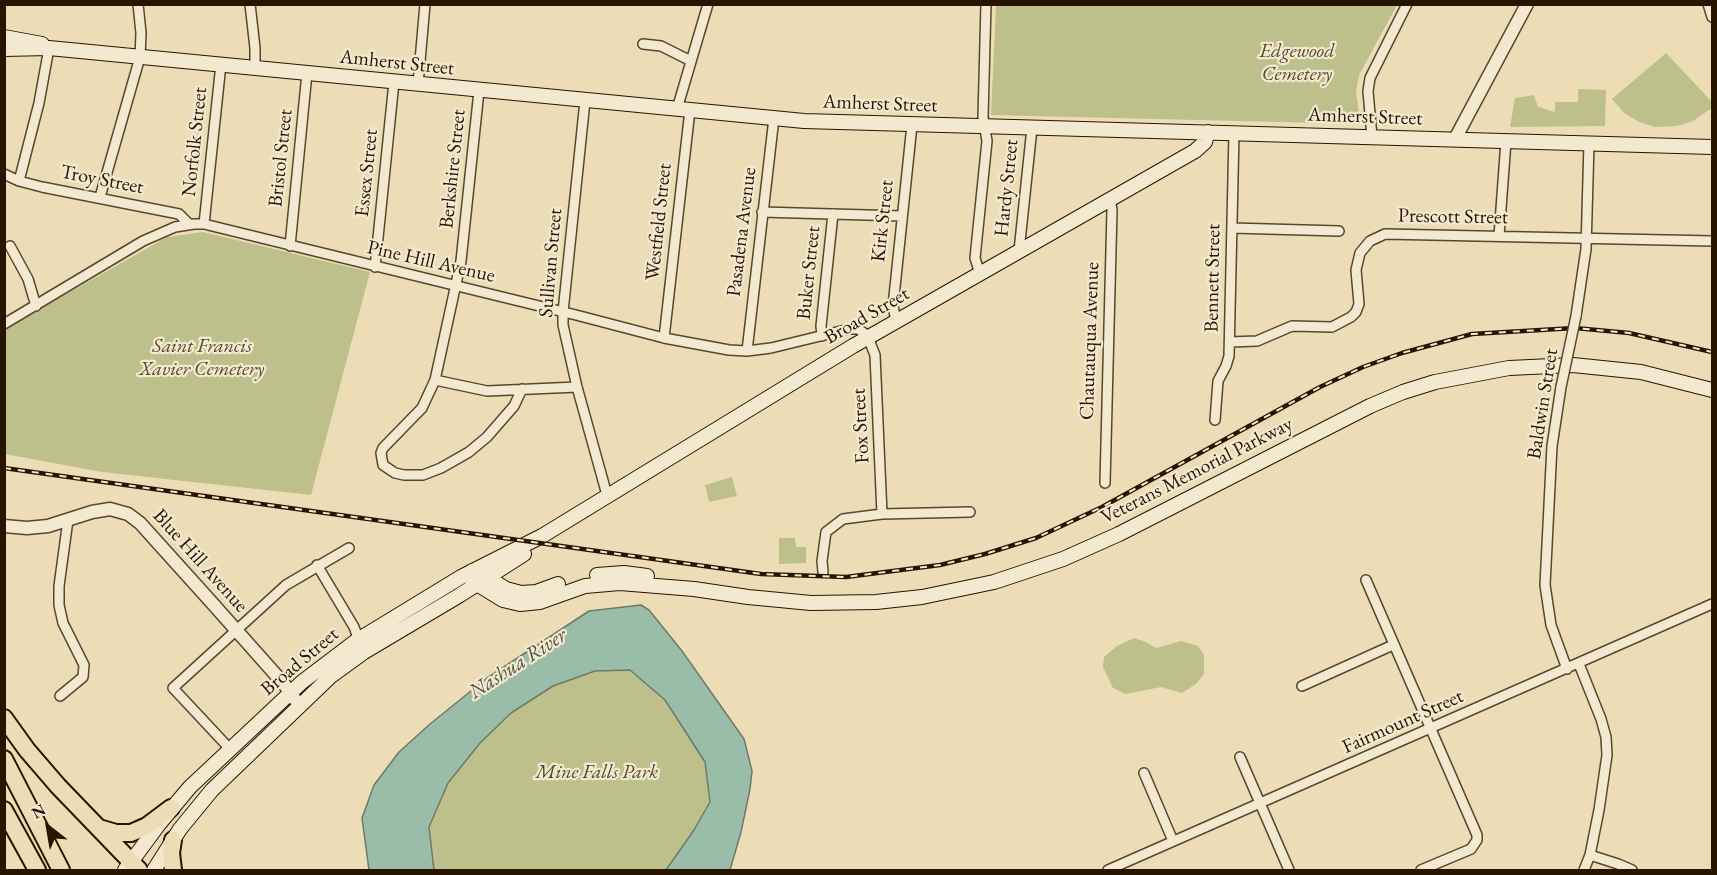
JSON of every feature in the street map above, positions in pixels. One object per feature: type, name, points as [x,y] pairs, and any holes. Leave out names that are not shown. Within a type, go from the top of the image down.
[{"type":"highway","points":[[4,718],[40,766],[132,868]]},
{"type":"highway","points":[[4,759],[61,870]]},
{"type":"highway","points":[[90,822],[109,832],[127,833],[147,826],[171,808]]},
{"type":"highway","points":[[4,810],[37,870]]},
{"type":"highway","points":[[173,840],[171,853],[173,870]]},
{"type":"main road","name":"Amherst Street","points":[[4,37],[29,40],[49,48]]},
{"type":"main road","name":"Amherst Street","points":[[4,49],[49,48],[774,118],[912,125],[1713,147]]},
{"type":"main road","name":"Broad Street","points":[[154,870],[173,840],[212,790],[299,705],[353,659],[478,576],[607,495],[896,321],[1195,151],[1205,142],[1208,132]]},
{"type":"main road","name":"Veterans Memorial Parkway","points":[[478,576],[499,598],[520,604],[536,603],[572,589],[601,584],[632,583],[782,601],[859,603],[937,595],[1001,580],[1048,565],[1104,541],[1380,401],[1424,385],[1475,373],[1529,366],[1593,366],[1652,374],[1713,390]]},
{"type":"main road","name":"Broad Street","points":[[132,868],[171,808],[230,749],[319,668],[356,641],[478,576],[511,562],[533,547],[542,536]]},
{"type":"main road","points":[[511,562],[506,576],[511,587],[518,593]]},
{"type":"main road","name":"Veterans Memorial Parkway","points":[[518,593],[536,592],[579,578],[614,573],[646,576],[694,589]]},
{"type":"main road","points":[[478,576],[518,593]]},
{"type":"street","points":[[100,197],[140,57],[141,33],[138,4]]},
{"type":"street","points":[[250,4],[255,68]]},
{"type":"street","points":[[418,84],[425,4]]},
{"type":"street","name":"Westfield Street","points":[[664,338],[684,110],[691,61],[708,4]]},
{"type":"street","points":[[980,274],[975,252],[987,141],[984,117],[986,4]]},
{"type":"street","points":[[1372,137],[1368,92],[1370,78],[1407,4]]},
{"type":"street","points":[[1455,139],[1527,4]]},
{"type":"street","points":[[1708,4],[1713,17]]},
{"type":"street","points":[[643,44],[667,48],[691,61]]},
{"type":"street","points":[[19,181],[39,103],[49,48]]},
{"type":"street","name":"Norfolk Street","points":[[204,224],[221,64]]},
{"type":"street","name":"Bristol Street","points":[[290,246],[307,73]]},
{"type":"street","name":"Essex Street","points":[[375,267],[394,82]]},
{"type":"street","name":"Berkshire Street","points":[[479,91],[464,243],[457,286],[435,380],[422,408],[383,448],[381,453],[383,465],[395,473],[413,475],[432,472],[469,452],[495,430],[514,406],[522,389]]},
{"type":"street","name":"Sullivan Street","points":[[585,101],[563,312],[564,335],[607,495]]},
{"type":"street","name":"Pasadena Avenue","points":[[747,351],[774,118]]},
{"type":"street","name":"Kirk Street","points":[[896,321],[893,306],[912,125]]},
{"type":"street","name":"Hardy Street","points":[[1019,251],[1032,128]]},
{"type":"street","name":"Bennett Street","points":[[1215,420],[1218,381],[1228,362],[1230,342],[1234,133]]},
{"type":"street","points":[[1499,236],[1506,141]]},
{"type":"street","name":"Baldwin Street","points":[[1567,669],[1551,625],[1545,585],[1552,440],[1583,277],[1589,143]]},
{"type":"street","name":"Troy Street","points":[[4,174],[19,181],[179,214],[189,224]]},
{"type":"street","name":"Chautauqua Avenue","points":[[1105,483],[1112,210],[1110,199]]},
{"type":"street","points":[[762,212],[902,216]]},
{"type":"street","name":"Buker Street","points":[[822,336],[821,326],[833,214]]},
{"type":"street","name":"Pine Hill Avenue","points":[[4,324],[161,232],[189,224],[204,224],[664,338],[729,350],[747,351],[786,345],[855,329],[861,330],[868,338]]},
{"type":"street","points":[[1232,228],[1339,231]]},
{"type":"street","name":"Prescott Street","points":[[1230,342],[1257,341],[1292,326],[1326,328],[1351,318],[1359,304],[1358,260],[1364,247],[1377,237],[1396,233],[1713,242]]},
{"type":"street","points":[[10,246],[28,279],[36,306]]},
{"type":"street","name":"Fox Street","points":[[868,338],[875,359],[882,514]]},
{"type":"street","points":[[435,380],[474,389],[577,387]]},
{"type":"street","name":"Blue Hill Avenue","points":[[4,526],[38,527],[110,509],[128,513],[140,523],[236,630],[299,705]]},
{"type":"street","points":[[823,572],[826,532],[833,524],[843,519],[882,514],[969,512]]},
{"type":"street","points":[[60,696],[82,677],[84,665],[63,623],[59,604],[59,586],[68,520]]},
{"type":"street","points":[[230,749],[173,688],[286,585],[349,548]]},
{"type":"street","points":[[317,565],[354,627],[357,635],[356,641]]},
{"type":"street","points":[[1366,580],[1477,835],[1477,840],[1471,849],[1421,870]]},
{"type":"street","name":"Fairmount Street","points":[[1108,870],[1713,604]]},
{"type":"street","points":[[1302,686],[1393,645]]},
{"type":"street","points":[[1579,664],[1601,719],[1606,737],[1607,755],[1590,855],[1584,870]]},
{"type":"street","points":[[1240,757],[1289,870]]},
{"type":"street","points":[[1144,773],[1173,841]]},
{"type":"street","points":[[1590,855],[1632,870]]},
{"type":"green space","name":"Edgewood Cemetery","points":[[996,4],[1397,5],[1359,75],[1356,93],[1361,124],[991,115]]},
{"type":"green space","points":[[1666,53],[1712,102],[1712,108],[1693,121],[1677,126],[1655,127],[1639,122],[1624,113],[1612,99]]},
{"type":"green space","points":[[1578,89],[1606,90],[1605,126],[1510,127],[1515,98],[1534,95],[1538,107],[1555,112],[1555,102],[1578,102]]},
{"type":"green space","name":"Saint Francis Xavier Cemetery","points":[[203,232],[370,272],[311,495],[102,472],[5,454],[5,329],[167,237]]},
{"type":"green space","points":[[732,477],[737,496],[709,502],[705,485]]},
{"type":"green space","points":[[779,538],[795,538],[796,547],[806,547],[806,563],[779,564]]},
{"type":"green space","points":[[1134,638],[1156,648],[1181,641],[1198,646],[1204,655],[1204,674],[1196,684],[1182,693],[1161,687],[1126,694],[1113,688],[1103,667],[1104,657],[1117,646]]},
{"type":"green space","name":"Mine Falls Park","points":[[630,670],[665,700],[705,762],[710,802],[666,870],[434,870],[429,828],[448,783],[480,743],[511,713],[553,686],[595,671]]},
{"type":"water","name":"Nashua River","points":[[641,605],[649,610],[682,651],[744,739],[752,771],[741,832],[730,870],[666,870],[710,802],[705,762],[665,700],[630,670],[595,671],[553,686],[511,713],[480,743],[448,783],[429,827],[434,870],[369,870],[362,818],[374,785],[399,752],[487,678],[589,611]]},
{"type":"railway","points":[[4,468],[761,574],[846,577],[940,565],[1036,538],[1102,507],[1320,387],[1363,367],[1402,353],[1472,334],[1575,328],[1629,333],[1712,352]]}]
